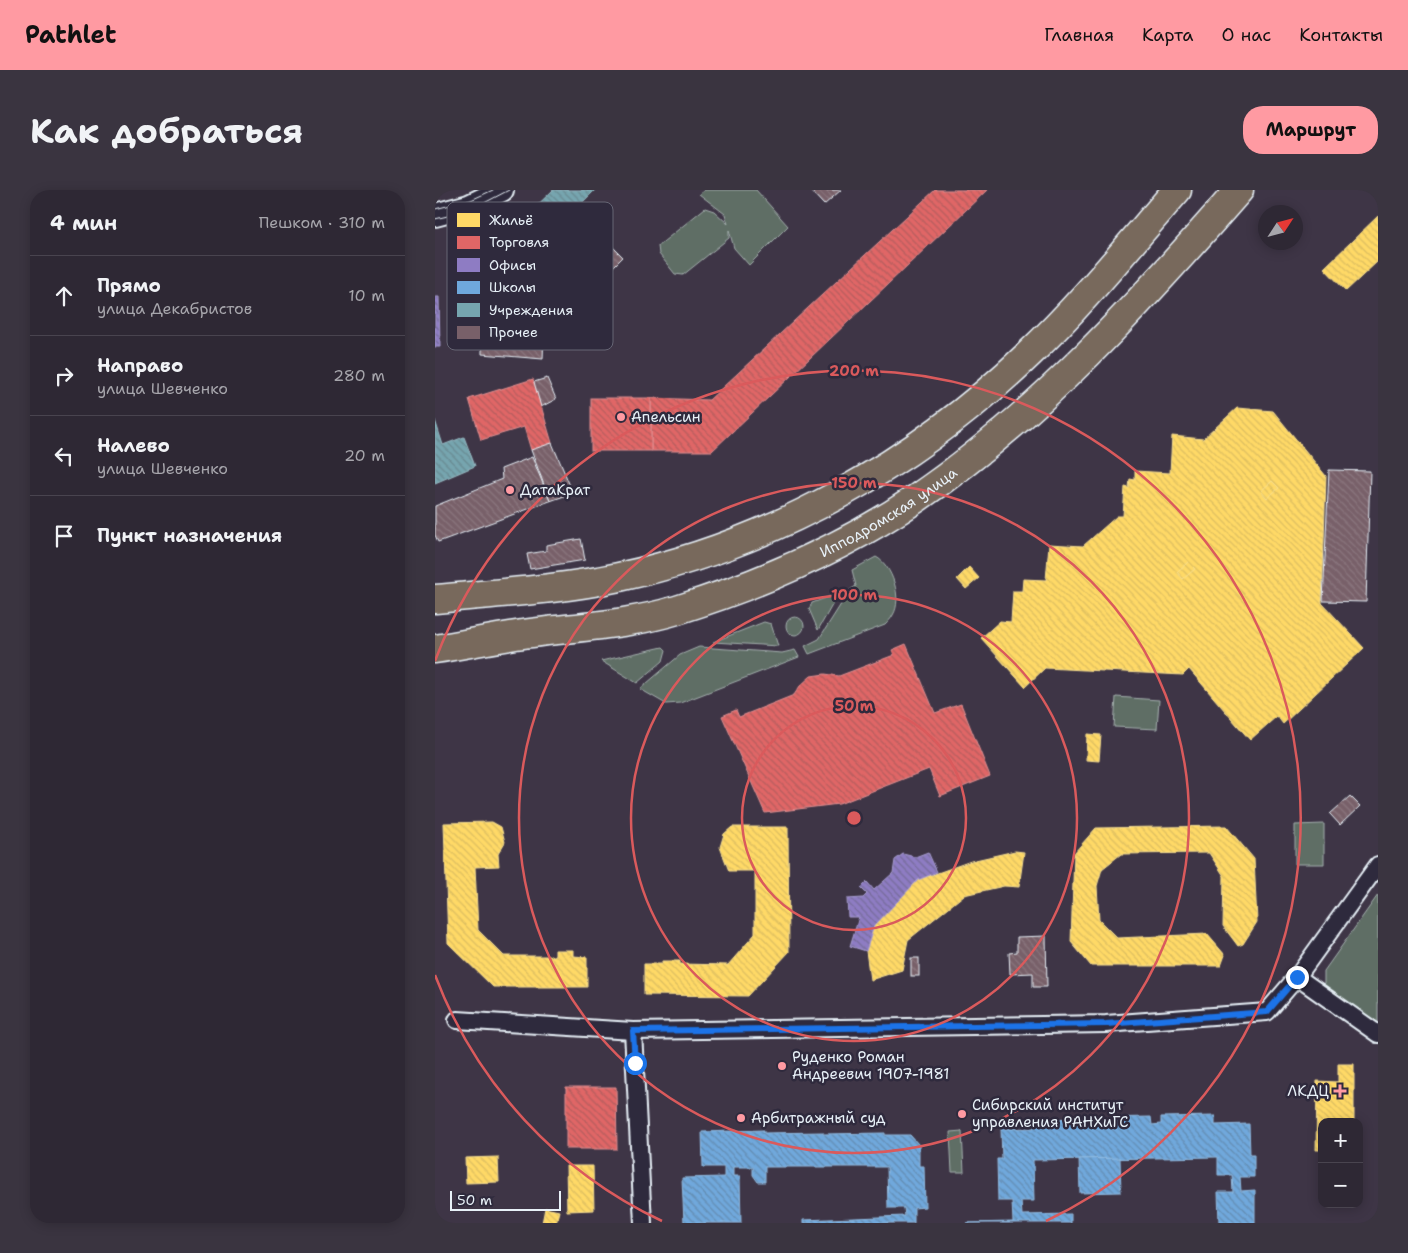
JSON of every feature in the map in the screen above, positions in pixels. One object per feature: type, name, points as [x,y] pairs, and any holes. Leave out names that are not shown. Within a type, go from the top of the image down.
[{"type":"highway","points":[[435,599],[557,588],[619,577],[677,562],[761,532],[816,507],[876,474],[967,407],[1029,355],[1088,293],[1177,190]]},
{"type":"highway","name":"Ипподромская улица","points":[[435,649],[515,635],[600,626],[675,611],[784,569],[833,546],[915,499],[996,438],[1057,387],[1118,324],[1239,190]]},
{"type":"highway","points":[[816,507],[833,546]]},
{"type":"street","points":[[477,202],[502,190]]},
{"type":"street","points":[[457,1020],[633,1031],[1106,1024],[1267,1012],[1297,977],[1378,865]]},
{"type":"street","points":[[1297,977],[1378,1034]]},
{"type":"street","points":[[633,1031],[643,1223]]},
{"type":"green space","points":[[705,190],[756,190],[788,226],[749,265],[734,248],[729,230],[729,238],[683,275],[675,274],[659,254],[658,246],[705,208],[714,211],[728,224],[725,214],[699,194]]},
{"type":"green space","points":[[876,557],[887,567],[894,583],[897,600],[896,608],[891,618],[885,625],[809,654],[805,646],[819,639],[850,590],[856,586],[852,570]]},
{"type":"green space","points":[[839,593],[818,630],[809,609],[812,603]]},
{"type":"green space","points":[[795,617],[801,620],[804,626],[801,632],[795,635],[789,632],[786,626],[789,620]]},
{"type":"green space","points":[[764,622],[771,624],[778,646],[713,642]]},
{"type":"green space","points":[[663,647],[666,650],[663,661],[637,683],[601,661]]},
{"type":"green space","points":[[699,647],[782,653],[795,650],[799,657],[680,703],[666,704],[640,689],[680,655]]},
{"type":"green space","points":[[1116,697],[1159,700],[1157,729],[1114,727]]},
{"type":"green space","points":[[1324,824],[1324,864],[1295,864],[1295,825]]},
{"type":"green space","points":[[1378,895],[1378,1024],[1324,993],[1324,971]]},
{"type":"green space","points":[[962,1131],[964,1172],[952,1172],[950,1132]]},
{"type":"building: Жильё","points":[[1378,216],[1378,261],[1346,291],[1324,268]]},
{"type":"building: Жильё","points":[[1237,408],[1273,411],[1326,476],[1322,603],[1364,648],[1283,724],[1277,716],[1250,740],[1189,669],[1183,675],[1045,668],[1025,687],[981,638],[1000,621],[1011,622],[1013,591],[1022,591],[1023,579],[1046,580],[1049,544],[1083,546],[1117,516],[1123,516],[1125,487],[1129,488],[1130,479],[1135,480],[1135,471],[1170,473],[1172,436],[1203,439]]},
{"type":"building: Жильё","points":[[1272,481],[1279,488],[1267,498],[1261,491]]},
{"type":"building: Жильё","points":[[1188,562],[1195,569],[1183,579],[1177,572]]},
{"type":"building: Жильё","points":[[969,567],[979,578],[966,589],[957,579]]},
{"type":"building: Жильё","points":[[1087,734],[1101,735],[1099,761],[1086,760]]},
{"type":"building: Жильё","points":[[492,822],[501,827],[505,842],[498,854],[499,866],[475,867],[478,930],[504,956],[555,956],[555,950],[573,950],[573,956],[587,957],[587,987],[493,987],[448,943],[444,823]]},
{"type":"building: Жильё","points":[[1226,826],[1254,859],[1257,922],[1243,944],[1238,946],[1223,926],[1224,876],[1209,853],[1121,854],[1102,869],[1097,886],[1099,920],[1117,938],[1207,934],[1225,955],[1221,966],[1091,966],[1071,942],[1074,853],[1096,828]]},
{"type":"building: Жильё","points":[[732,827],[788,827],[789,952],[748,996],[644,995],[644,964],[680,961],[680,964],[728,965],[755,934],[755,871],[729,871],[720,847],[724,834]]},
{"type":"building: Жильё","points":[[1015,851],[1024,852],[1019,887],[1004,886],[964,895],[908,940],[902,970],[870,980],[866,951],[874,926],[918,880],[971,861]]},
{"type":"building: Жильё","points":[[1338,1064],[1354,1064],[1354,1118],[1318,1118],[1318,1150],[1316,1150],[1317,1081],[1338,1082]]},
{"type":"building: Жильё","points":[[498,1157],[499,1182],[466,1183],[465,1158]]},
{"type":"building: Жильё","points":[[566,1166],[593,1166],[594,1210],[567,1211]]},
{"type":"building: Жильё","points":[[545,1208],[559,1211],[556,1223],[542,1223]]},
{"type":"building: Торговля","points":[[935,190],[987,190],[712,451],[651,451],[651,398],[709,400]]},
{"type":"building: Торговля","points":[[533,379],[552,443],[531,450],[524,427],[481,440],[469,399]]},
{"type":"building: Торговля","points":[[591,398],[651,398],[651,451],[591,451]]},
{"type":"building: Торговля","points":[[906,644],[935,713],[961,704],[990,776],[940,796],[929,769],[839,804],[765,813],[722,716],[736,710],[739,717],[794,695],[800,686],[811,676],[825,674],[839,676],[894,655],[892,650]]},
{"type":"building: Торговля","points":[[566,1087],[616,1087],[617,1149],[566,1149]]},
{"type":"building: Офисы","points":[[435,297],[439,297],[440,347],[435,347]]},
{"type":"building: Офисы","points":[[928,852],[937,872],[918,880],[874,926],[866,951],[850,946],[859,917],[848,917],[847,899],[863,898],[867,894],[861,888],[867,882],[874,890],[893,873],[895,860],[903,854],[915,857]]},
{"type":"building: Школы","points":[[1215,1116],[1215,1125],[1249,1124],[1250,1154],[1254,1154],[1254,1177],[1240,1177],[1241,1191],[1255,1190],[1255,1223],[1219,1223],[1218,1192],[1233,1192],[1232,1175],[1218,1175],[1218,1157],[1033,1160],[1034,1201],[1021,1201],[1022,1215],[1071,1214],[1071,1223],[966,1223],[1013,1222],[1012,1201],[998,1201],[997,1159],[1002,1159],[1001,1129],[1034,1128],[1033,1119],[1088,1118],[1088,1125],[1097,1125],[1097,1118],[1151,1117],[1152,1125],[1161,1124],[1161,1117]]},
{"type":"building: Школы","points":[[764,1130],[764,1133],[823,1132],[823,1134],[885,1133],[885,1135],[910,1135],[919,1145],[919,1166],[924,1166],[925,1207],[914,1208],[914,1223],[803,1223],[803,1220],[905,1216],[904,1208],[888,1208],[887,1167],[765,1167],[765,1182],[758,1182],[753,1175],[753,1167],[733,1167],[733,1176],[740,1176],[741,1223],[684,1223],[682,1178],[724,1177],[724,1167],[703,1167],[702,1132]]},
{"type":"building: Школы","points":[[1120,1158],[1121,1192],[1080,1193],[1079,1159]]},
{"type":"building: Учреждения","points":[[553,190],[595,190],[583,202],[541,202]]},
{"type":"building: Учреждения","points":[[435,420],[443,445],[464,437],[475,466],[435,483]]},
{"type":"building: Прочее","points":[[810,190],[841,190],[824,205]]},
{"type":"building: Прочее","points":[[613,247],[623,257],[613,267]]},
{"type":"building: Прочее","points":[[482,350],[543,350],[543,359],[482,354]]},
{"type":"building: Прочее","points":[[547,378],[556,399],[541,407],[534,382]]},
{"type":"building: Прочее","points":[[552,443],[573,493],[550,501],[531,450]]},
{"type":"building: Прочее","name":"ДатаКрат","points":[[532,457],[550,501],[438,542],[435,535],[435,506],[502,479],[501,469]]},
{"type":"building: Прочее","points":[[1329,470],[1370,471],[1366,602],[1323,601]]},
{"type":"building: Прочее","points":[[581,539],[585,560],[530,569],[527,554],[546,551],[546,545]]},
{"type":"building: Прочее","points":[[1350,796],[1360,806],[1340,825],[1330,814]]},
{"type":"building: Прочее","points":[[1046,936],[1047,987],[1033,987],[1033,973],[1010,974],[1009,953],[1017,952],[1017,937]]},
{"type":"building: Прочее","points":[[911,958],[919,958],[919,976],[911,976]]},
{"type":"tram line","points":[[463,202],[493,190]]},
{"type":"tram line","points":[[486,202],[509,190]]},
{"type":"tram line","points":[[435,209],[447,206]]},
{"type":"tram line","points":[[435,219],[447,216]]},
{"type":"place","name":"Апельсин","points":[[621,417]]},
{"type":"place","name":"ДатаКрат","points":[[510,490]]},
{"type":"place","name":"Руденко Роман Андреевич 1907-1981","points":[[782,1066]]},
{"type":"place","name":"ЛКДЦ","points":[[1340,1091]]},
{"type":"place","name":"Сибирский институт управления РАНХиГС","points":[[962,1114]]},
{"type":"place","name":"Арбитражный суд","points":[[741,1118]]},
{"type":"route","points":[[635,1063],[633,1031],[1106,1024],[1267,1012],[1277,1003],[1285,989],[1297,977]]}]
